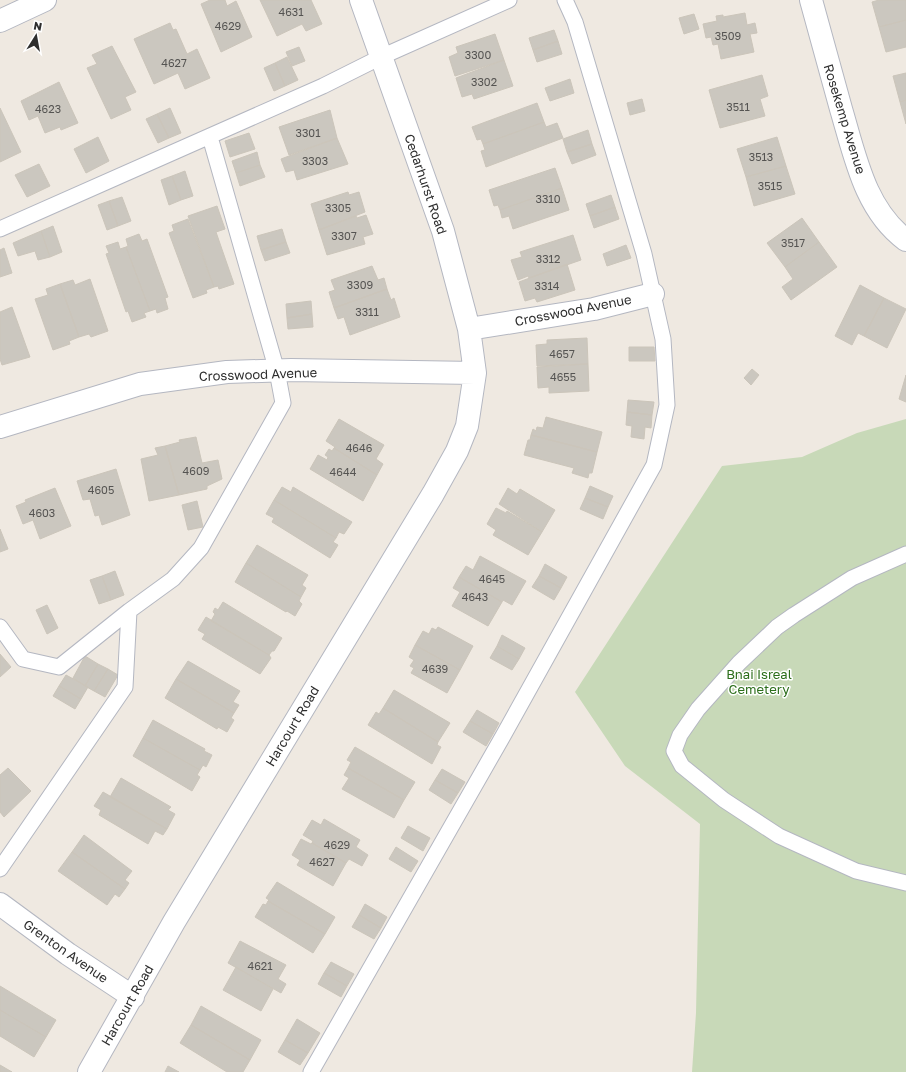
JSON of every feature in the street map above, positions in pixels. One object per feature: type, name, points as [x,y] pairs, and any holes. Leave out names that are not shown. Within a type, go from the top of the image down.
[{"type":"street","points":[[0,21],[45,0]]},
{"type":"street","name":"Cedarhurst Road","points":[[361,0],[443,231],[469,329],[475,373]]},
{"type":"street","name":"Rosekemp Avenue","points":[[811,0],[858,168],[871,198],[883,219],[900,236]]},
{"type":"street","name":"Crosswood Avenue","points":[[469,329],[594,309],[653,294]]},
{"type":"street","name":"Crosswood Avenue","points":[[0,427],[140,384],[227,372],[277,371],[475,373]]},
{"type":"street","name":"Harcourt Road","points":[[89,1072],[182,909],[450,464],[467,426],[475,373]]},
{"type":"street","name":"Grenton Avenue","points":[[0,904],[68,954],[133,997]]},
{"type":"lane","points":[[0,229],[210,137],[323,86],[381,57],[509,0]]},
{"type":"lane","points":[[311,1072],[503,736],[654,465],[667,405],[663,339],[644,254],[575,22],[565,0]]},
{"type":"lane","points":[[0,627],[22,659],[59,667],[129,610],[173,578],[201,548],[283,403],[277,371],[210,137]]},
{"type":"lane","points":[[906,554],[852,578],[777,627],[739,663],[698,709],[680,735],[674,751],[682,766],[724,800],[779,836],[856,871],[906,883]]},
{"type":"lane","points":[[0,869],[125,687],[129,610]]},
{"type":"green space","name":"Bnai Isreal Cemetery","points":[[906,419],[906,1072],[692,1072],[696,1013],[700,824],[625,766],[575,692],[722,466],[802,457],[857,433]]},
{"type":"building","points":[[210,0],[225,0],[227,6],[236,1],[252,37],[221,52],[201,4]]},
{"type":"building","points":[[260,0],[311,0],[322,24],[306,31],[302,24],[277,36]]},
{"type":"building","points":[[879,0],[906,0],[906,20],[879,27],[872,2]]},
{"type":"building","points":[[745,13],[747,25],[755,23],[757,33],[750,34],[754,52],[721,59],[718,44],[713,45],[711,37],[706,38],[703,24],[717,21],[716,16],[723,15],[723,17]]},
{"type":"building","points":[[694,14],[699,29],[684,34],[679,18]]},
{"type":"building","points":[[906,20],[906,47],[886,52],[879,27]]},
{"type":"building","points":[[170,23],[173,30],[176,29],[187,54],[197,49],[210,78],[185,89],[178,73],[154,84],[134,39]]},
{"type":"building","points":[[554,30],[558,41],[533,50],[529,38]]},
{"type":"building","points":[[495,34],[504,60],[455,76],[449,57],[458,53],[456,47]]},
{"type":"building","points":[[558,41],[562,54],[537,62],[533,50]]},
{"type":"building","points":[[112,46],[136,92],[125,97],[131,110],[111,119],[87,68],[97,64],[92,55]]},
{"type":"building","points":[[299,47],[305,61],[292,66],[286,52]]},
{"type":"building","points":[[287,57],[298,80],[285,86],[275,63]]},
{"type":"building","points":[[504,60],[513,86],[474,99],[472,94],[462,97],[456,78]]},
{"type":"building","points":[[275,63],[285,86],[274,91],[264,68]]},
{"type":"building","points":[[906,73],[906,100],[900,102],[893,76]]},
{"type":"building","points":[[762,75],[768,96],[760,99],[765,116],[720,128],[709,90]]},
{"type":"building","points":[[570,79],[574,93],[550,101],[545,88]]},
{"type":"building","points":[[59,82],[78,123],[61,130],[60,127],[45,133],[38,116],[29,120],[21,101]]},
{"type":"building","points":[[642,99],[645,111],[630,115],[627,103]]},
{"type":"building","points":[[906,100],[906,124],[900,102]]},
{"type":"building","points":[[537,103],[544,122],[483,144],[481,139],[477,140],[472,127]]},
{"type":"building","points":[[0,108],[21,152],[0,162]]},
{"type":"building","points":[[170,108],[181,133],[169,138],[157,114]]},
{"type":"building","points":[[330,110],[337,138],[289,155],[279,127]]},
{"type":"building","points":[[157,114],[169,138],[158,143],[146,119]]},
{"type":"building","points":[[544,122],[546,127],[557,123],[563,138],[486,167],[481,151],[485,150],[483,144]]},
{"type":"building","points":[[588,130],[592,144],[567,152],[563,139]]},
{"type":"building","points":[[249,133],[255,149],[230,157],[225,141]]},
{"type":"building","points":[[98,137],[109,161],[86,173],[74,149]]},
{"type":"building","points":[[777,137],[786,166],[746,177],[737,149]]},
{"type":"building","points":[[337,138],[348,164],[297,180],[294,170],[286,172],[281,159]]},
{"type":"building","points":[[592,144],[596,155],[572,164],[567,152]]},
{"type":"building","points":[[257,152],[260,165],[236,173],[232,161]]},
{"type":"building","points":[[39,164],[50,186],[27,197],[15,175]]},
{"type":"building","points":[[260,165],[265,177],[240,186],[236,173]]},
{"type":"building","points":[[786,166],[795,194],[754,206],[746,177]]},
{"type":"building","points":[[555,168],[562,188],[500,210],[498,205],[494,206],[489,190]]},
{"type":"building","points":[[185,171],[193,196],[181,200],[172,176]]},
{"type":"building","points":[[172,176],[181,200],[169,205],[161,180]]},
{"type":"building","points":[[562,188],[569,210],[513,229],[509,216],[502,218],[500,210]]},
{"type":"building","points":[[348,192],[349,195],[359,192],[365,212],[319,230],[311,204]]},
{"type":"building","points":[[611,195],[615,207],[590,216],[586,204]]},
{"type":"building","points":[[122,197],[131,221],[118,226],[109,201]]},
{"type":"building","points":[[109,201],[118,226],[107,230],[98,205]]},
{"type":"building","points":[[217,206],[225,229],[216,232],[234,284],[219,289],[218,286],[214,287],[188,216]]},
{"type":"building","points":[[615,207],[619,219],[594,228],[590,216]]},
{"type":"building","points":[[366,215],[373,234],[363,237],[365,244],[327,255],[319,230],[356,216],[357,218]]},
{"type":"building","points":[[802,218],[819,242],[785,267],[767,243]]},
{"type":"building","points":[[188,219],[214,287],[206,290],[207,293],[193,298],[169,233],[174,231],[172,225]]},
{"type":"building","points":[[53,226],[62,252],[50,257],[41,231]]},
{"type":"building","points":[[282,229],[286,242],[261,250],[257,236]]},
{"type":"building","points":[[41,231],[50,257],[38,260],[35,251],[18,256],[13,243]]},
{"type":"building","points":[[139,234],[142,241],[147,239],[168,297],[165,298],[168,309],[157,313],[156,309],[150,311],[126,247],[128,246],[126,239]]},
{"type":"building","points":[[573,235],[581,260],[529,278],[528,276],[518,280],[511,260],[522,257],[520,252]]},
{"type":"building","points":[[118,242],[120,249],[126,247],[150,311],[144,313],[146,317],[132,322],[128,311],[126,312],[106,254],[109,253],[106,246]]},
{"type":"building","points":[[286,242],[290,253],[265,261],[261,250]]},
{"type":"building","points":[[819,242],[837,267],[791,300],[782,287],[793,279],[785,267]]},
{"type":"building","points":[[626,245],[631,258],[607,266],[603,254]]},
{"type":"building","points":[[4,248],[12,273],[0,277],[0,250]]},
{"type":"building","points":[[567,264],[575,290],[537,302],[535,298],[525,301],[519,282]]},
{"type":"building","points":[[372,266],[378,280],[384,278],[387,289],[334,308],[329,292],[335,290],[331,280]]},
{"type":"building","points":[[90,279],[108,331],[91,337],[89,334],[79,337],[60,284],[73,280],[75,285]]},
{"type":"building","points":[[60,284],[79,337],[69,341],[70,344],[53,350],[35,299],[48,295],[46,289]]},
{"type":"building","points":[[860,285],[884,298],[864,336],[858,333],[852,345],[835,336]]},
{"type":"building","points":[[387,289],[391,300],[394,298],[400,317],[350,335],[344,317],[338,319],[334,308]]},
{"type":"building","points":[[884,298],[906,309],[887,348],[864,336]]},
{"type":"building","points":[[311,301],[312,314],[287,318],[286,304]]},
{"type":"building","points":[[12,307],[30,357],[2,365],[0,359],[0,312]]},
{"type":"building","points":[[312,314],[313,327],[288,329],[287,318]]},
{"type":"building","points":[[587,338],[588,364],[537,366],[536,345],[547,344],[547,340]]},
{"type":"building","points":[[629,347],[654,347],[655,361],[629,361]]},
{"type":"building","points":[[588,364],[589,391],[549,393],[549,387],[538,388],[537,367]]},
{"type":"building","points":[[752,369],[759,375],[751,385],[744,378]]},
{"type":"building","points":[[906,375],[906,402],[899,399]]},
{"type":"building","points":[[628,400],[654,402],[652,415],[627,412]]},
{"type":"building","points":[[627,412],[652,415],[651,428],[645,427],[644,439],[631,437],[632,426],[626,425]]},
{"type":"building","points":[[546,417],[602,432],[597,452],[531,435],[533,429],[536,431],[537,427],[543,428]]},
{"type":"building","points":[[339,419],[384,445],[376,459],[383,464],[377,475],[334,448],[335,447],[326,441]]},
{"type":"building","points":[[531,435],[597,452],[592,473],[589,473],[588,478],[572,473],[574,468],[524,455]]},
{"type":"building","points":[[196,437],[202,463],[218,460],[222,479],[207,486],[207,489],[179,495],[165,446],[180,442],[179,440]]},
{"type":"building","points":[[165,446],[179,495],[149,501],[141,459],[158,455],[155,448]]},
{"type":"building","points":[[334,448],[377,475],[363,501],[310,469],[318,455],[327,460],[328,457],[325,455],[329,449],[332,451]]},
{"type":"building","points":[[116,469],[130,515],[102,525],[99,515],[95,516],[90,499],[83,500],[77,481]]},
{"type":"building","points":[[590,486],[613,496],[608,507],[585,498]]},
{"type":"building","points":[[282,487],[291,492],[293,487],[352,522],[344,534],[339,532],[336,538],[274,500]]},
{"type":"building","points":[[55,488],[71,526],[40,539],[33,520],[23,524],[16,506],[26,502],[25,500]]},
{"type":"building","points":[[508,488],[517,494],[520,489],[555,510],[542,532],[499,504]]},
{"type":"building","points":[[585,498],[608,507],[603,519],[580,509]]},
{"type":"building","points":[[274,500],[336,538],[333,542],[338,545],[330,558],[272,522],[274,518],[266,514]]},
{"type":"building","points":[[197,501],[203,527],[188,530],[182,505]]},
{"type":"building","points":[[496,508],[506,513],[507,511],[542,532],[528,555],[493,535],[496,530],[487,524]]},
{"type":"building","points":[[0,529],[8,549],[0,552]]},
{"type":"building","points":[[257,545],[308,575],[302,585],[306,588],[301,597],[246,563]]},
{"type":"building","points":[[480,556],[526,581],[512,605],[503,600],[502,602],[459,577],[466,566],[473,570]]},
{"type":"building","points":[[246,563],[301,597],[299,601],[302,604],[295,616],[235,582]]},
{"type":"building","points":[[545,564],[567,577],[561,588],[539,576]]},
{"type":"building","points":[[115,571],[124,595],[111,600],[102,576]]},
{"type":"building","points":[[102,576],[111,600],[99,604],[90,580]]},
{"type":"building","points":[[539,576],[561,588],[554,600],[532,587]]},
{"type":"building","points":[[459,577],[502,602],[488,626],[452,606],[460,592],[453,588]]},
{"type":"building","points":[[223,602],[282,638],[274,651],[272,651],[269,655],[211,621],[215,614],[213,612],[215,608],[218,610]]},
{"type":"building","points":[[47,605],[58,628],[47,634],[36,610]]},
{"type":"building","points":[[206,617],[269,655],[271,658],[260,674],[202,639],[205,634],[198,630]]},
{"type":"building","points":[[438,627],[473,646],[460,670],[415,645],[423,631],[429,634],[432,628],[436,630]]},
{"type":"building","points":[[502,635],[525,648],[519,659],[497,646]]},
{"type":"building","points":[[415,645],[460,670],[447,693],[411,673],[414,668],[410,666],[414,660],[409,657]]},
{"type":"building","points":[[497,646],[519,659],[512,670],[490,658]]},
{"type":"building","points":[[0,654],[11,667],[0,677]]},
{"type":"building","points":[[85,656],[98,664],[85,686],[73,678]]},
{"type":"building","points":[[188,661],[240,691],[233,702],[239,705],[234,713],[176,679]]},
{"type":"building","points":[[98,664],[108,669],[94,691],[85,686]]},
{"type":"building","points":[[108,669],[118,675],[105,697],[94,691]]},
{"type":"building","points":[[66,675],[88,687],[81,699],[59,686]]},
{"type":"building","points":[[176,679],[234,713],[231,718],[234,720],[227,732],[218,727],[217,729],[165,698]]},
{"type":"building","points":[[59,686],[81,699],[75,709],[53,696]]},
{"type":"building","points":[[394,690],[450,723],[438,742],[383,708]]},
{"type":"building","points":[[383,708],[438,742],[437,745],[441,747],[432,764],[368,725],[376,712],[379,714]]},
{"type":"building","points":[[477,710],[499,723],[493,734],[470,721]]},
{"type":"building","points":[[153,720],[205,749],[204,751],[212,755],[206,767],[203,765],[200,770],[143,738]]},
{"type":"building","points":[[470,721],[493,734],[486,746],[463,732]]},
{"type":"building","points":[[143,738],[200,770],[197,775],[200,777],[192,791],[133,756]]},
{"type":"building","points":[[355,747],[415,782],[404,800],[348,768],[351,762],[347,760]]},
{"type":"building","points":[[8,768],[31,791],[4,817],[0,812],[0,775]]},
{"type":"building","points":[[348,768],[404,800],[394,818],[342,789],[349,778],[344,775]]},
{"type":"building","points":[[442,769],[465,782],[458,793],[435,780]]},
{"type":"building","points":[[121,778],[171,807],[168,810],[175,814],[167,829],[110,797]]},
{"type":"building","points":[[435,780],[458,793],[451,804],[429,790]]},
{"type":"building","points":[[103,792],[167,829],[163,835],[155,831],[148,844],[99,815],[101,810],[94,806]]},
{"type":"building","points":[[324,819],[360,840],[356,847],[368,855],[362,866],[349,859],[346,863],[312,843],[313,841],[303,835],[312,820],[321,825]]},
{"type":"building","points":[[408,826],[430,838],[423,851],[401,838]]},
{"type":"building","points":[[84,835],[132,871],[125,880],[129,883],[125,889],[72,852]]},
{"type":"building","points":[[301,839],[311,844],[312,843],[346,863],[333,886],[297,865],[300,860],[292,855]]},
{"type":"building","points":[[396,847],[418,861],[411,872],[389,859]]},
{"type":"building","points":[[72,852],[125,889],[119,897],[115,894],[107,905],[58,871]]},
{"type":"building","points":[[277,882],[335,917],[325,934],[268,901],[269,900],[266,898]]},
{"type":"building","points":[[268,901],[325,934],[313,953],[255,917],[263,904],[266,905]]},
{"type":"building","points":[[365,904],[387,917],[381,928],[359,915]]},
{"type":"building","points":[[359,915],[381,928],[374,939],[352,927]]},
{"type":"building","points":[[240,941],[286,965],[278,979],[286,984],[281,993],[228,963]]},
{"type":"building","points":[[331,962],[354,974],[347,986],[324,973]]},
{"type":"building","points":[[236,967],[273,989],[261,1011],[223,990]]},
{"type":"building","points":[[324,973],[347,986],[341,997],[318,984]]},
{"type":"building","points":[[0,986],[56,1020],[46,1037],[0,1010]]},
{"type":"building","points":[[201,1006],[261,1040],[250,1060],[191,1025]]},
{"type":"building","points":[[0,1010],[46,1037],[34,1057],[0,1036]]},
{"type":"building","points":[[297,1019],[320,1033],[308,1053],[285,1040]]},
{"type":"building","points":[[191,1025],[250,1060],[243,1072],[227,1072],[180,1043]]},
{"type":"building","points":[[285,1040],[308,1053],[300,1065],[278,1052]]},
{"type":"building","points":[[0,1065],[12,1072],[0,1072]]},
{"type":"building","points":[[168,1066],[179,1072],[165,1072]]}]
